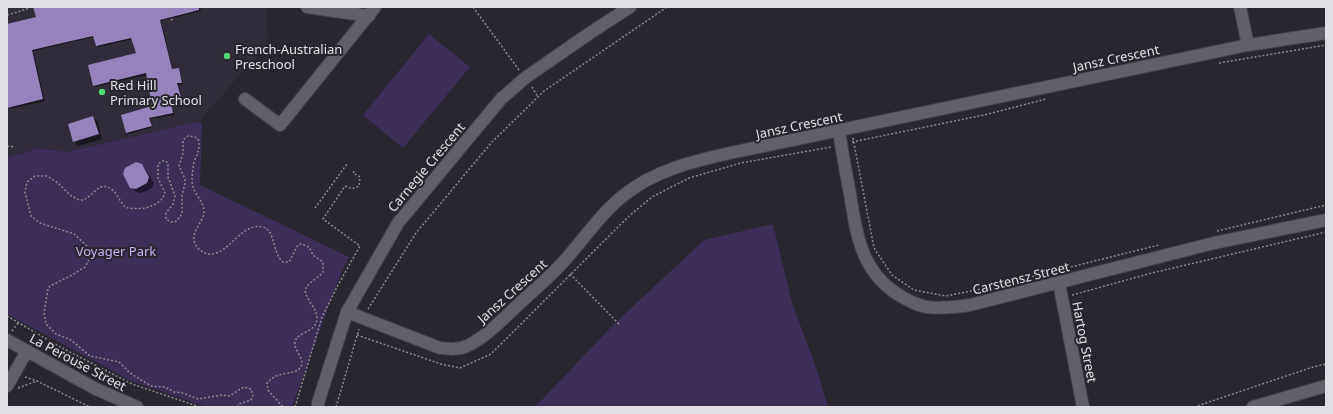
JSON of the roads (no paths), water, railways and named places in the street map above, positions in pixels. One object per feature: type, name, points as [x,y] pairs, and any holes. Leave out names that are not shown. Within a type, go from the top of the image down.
[{"type":"street","points":[[307,7],[372,12]]},
{"type":"street","name":"Carnegie Crescent","points":[[317,406],[347,312],[398,223],[501,99],[525,78],[630,7]]},
{"type":"street","points":[[1240,7],[1248,45]]},
{"type":"street","points":[[245,98],[280,125],[372,12]]},
{"type":"street","name":"Jansz Crescent","points":[[347,312],[440,348],[454,350],[466,346],[486,334],[546,280],[565,261],[598,220],[618,200],[643,183],[668,170],[702,160],[1248,45],[1326,33]]},
{"type":"street","name":"Carstensz Street","points":[[839,131],[856,233],[863,254],[875,274],[892,291],[908,300],[926,307],[946,308],[970,305],[1214,243],[1326,220]]},
{"type":"street","name":"Hartog Street","points":[[1059,283],[1083,407]]},
{"type":"street","name":"La Perouse Street","points":[[7,340],[96,389],[137,407]]},
{"type":"street","points":[[12,387],[27,351]]},
{"type":"street","points":[[1253,407],[1326,386]]},
{"type":"place","name":"French-Australian Preschool","points":[[227,56]]},
{"type":"place","name":"Red Hill Primary School","points":[[102,92]]},
{"type":"park label","name":"Voyager Park","points":[[116,251]]}]
